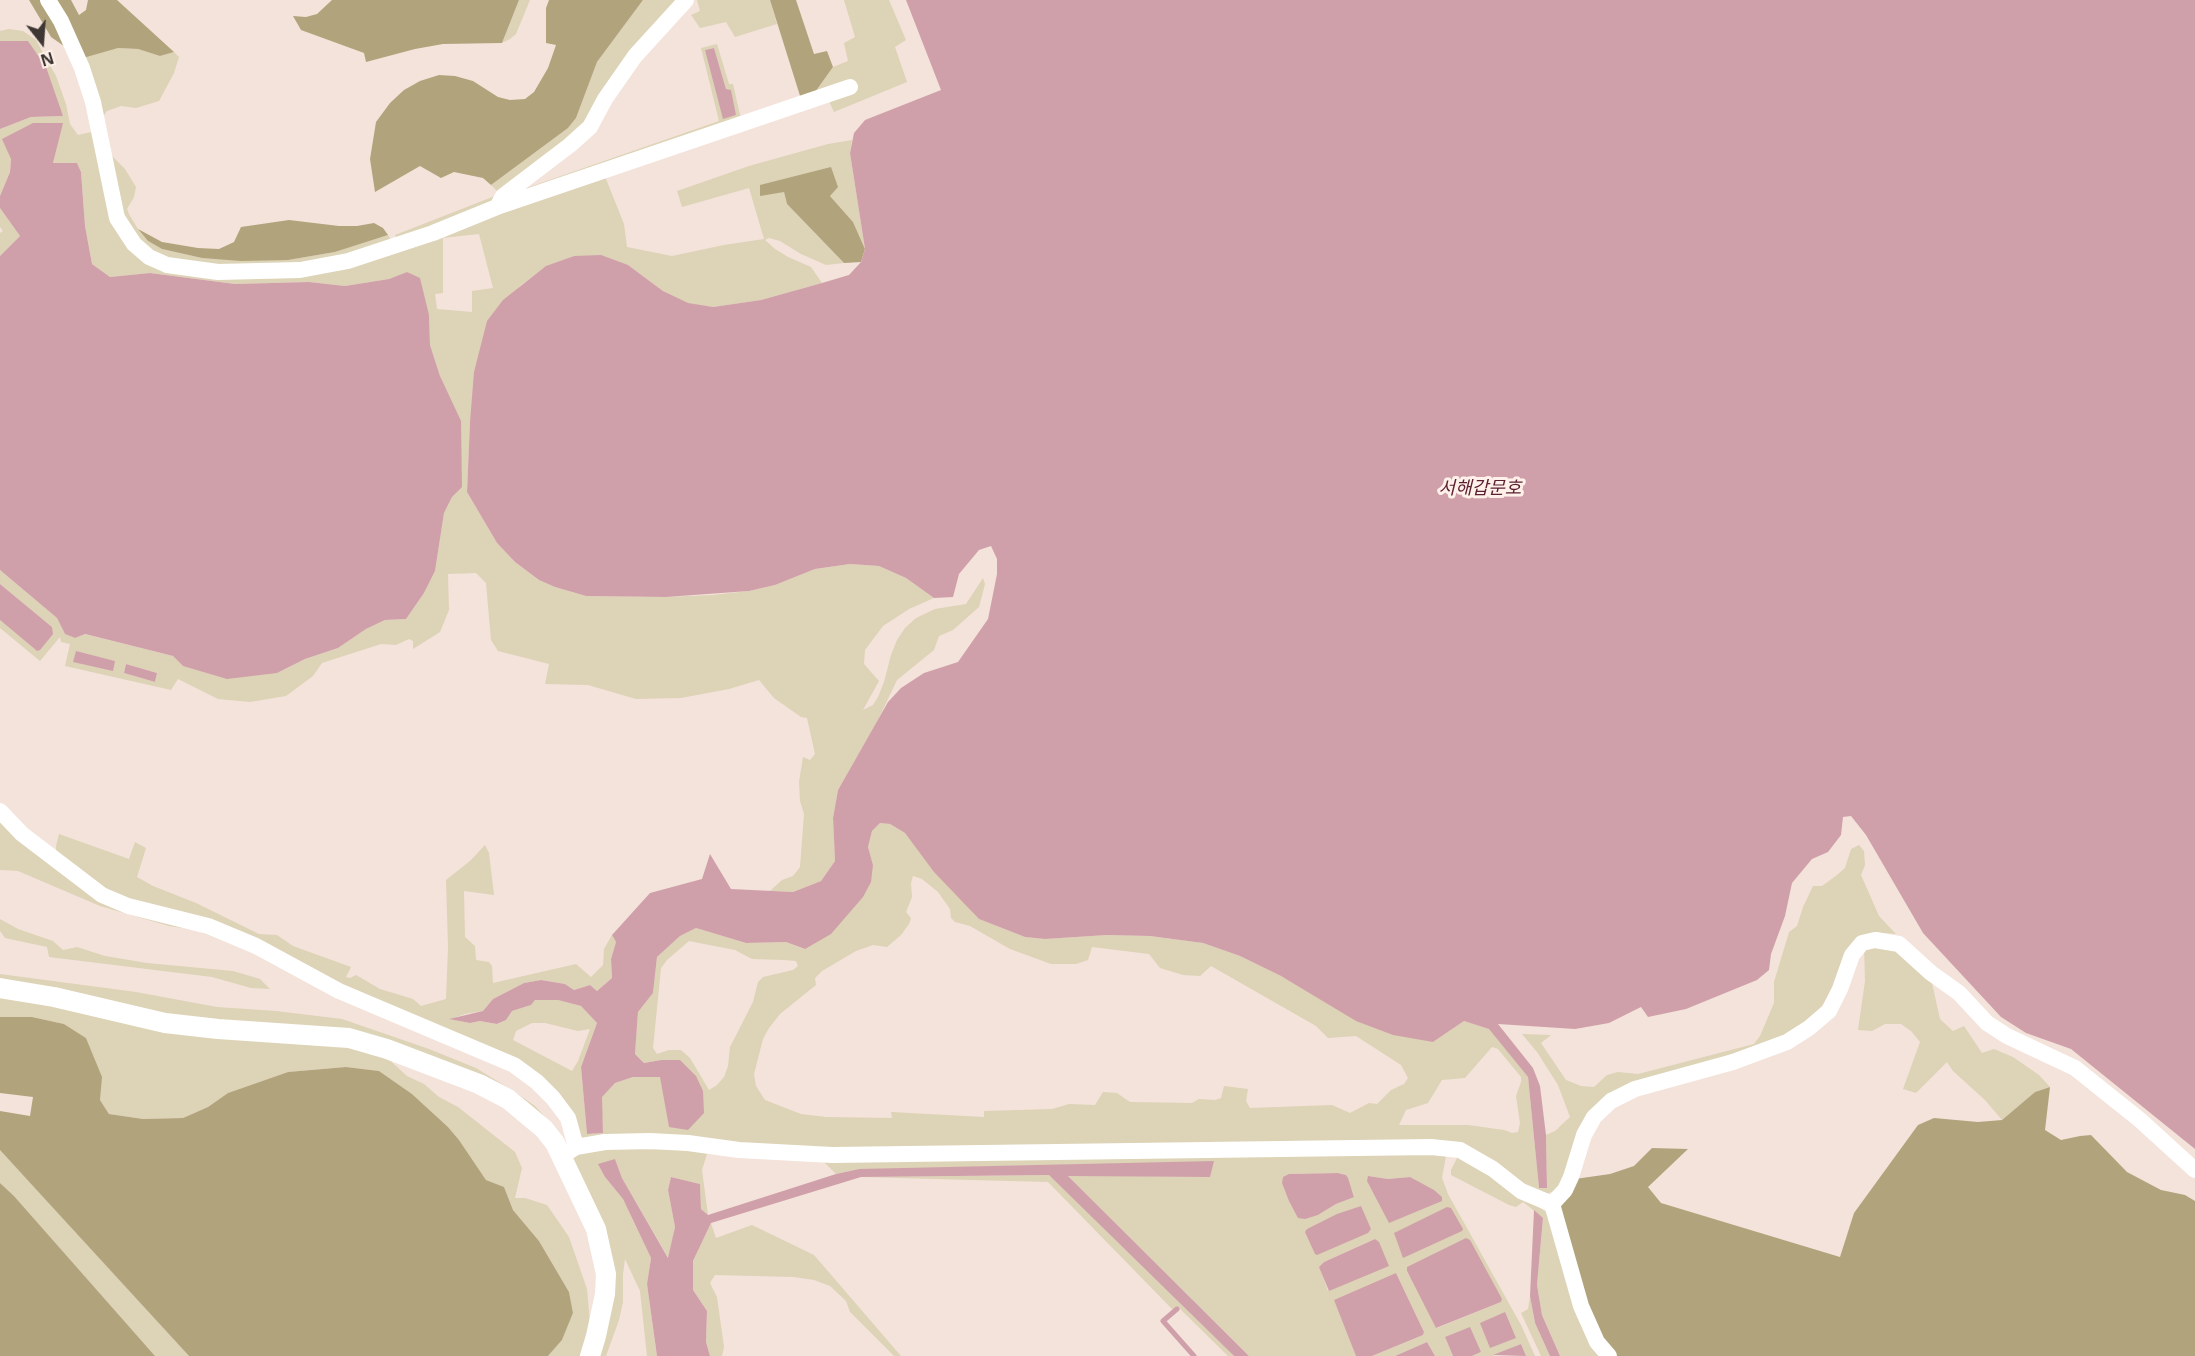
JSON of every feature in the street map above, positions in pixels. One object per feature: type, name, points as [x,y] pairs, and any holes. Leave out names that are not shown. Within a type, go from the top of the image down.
[{"type":"street","points":[[48,0],[61,21],[82,68],[93,102],[117,218],[134,244],[149,257],[167,265],[218,272],[300,270],[348,261],[433,233],[497,207],[850,87]]},
{"type":"street","points":[[497,207],[503,196],[570,146],[590,127],[605,99],[635,56],[686,0]]},
{"type":"street","points":[[0,811],[22,834],[102,895],[128,906],[208,926],[256,946],[339,991],[513,1065],[537,1082],[568,1118],[569,1151],[596,1229],[606,1274],[602,1313],[590,1356]]},
{"type":"street","points":[[1552,1204],[1565,1190],[1584,1135],[1594,1117],[1611,1101],[1635,1089],[1733,1062],[1787,1042],[1809,1028],[1829,1011],[1840,989],[1852,955],[1862,943],[1875,940],[1899,944],[1930,973],[1959,993],[1987,1023],[2007,1036],[2075,1068],[2140,1120],[2195,1170]]},
{"type":"street","points":[[0,988],[54,997],[165,1023],[349,1038],[387,1049],[479,1084],[508,1099],[569,1151]]},
{"type":"street","points":[[569,1151],[605,1142],[650,1141],[688,1143],[739,1150],[832,1155],[1431,1147],[1460,1150],[1493,1168],[1521,1191],[1552,1204]]},
{"type":"street","points":[[1552,1204],[1581,1306],[1597,1342],[1609,1356]]},
{"type":"shaded area","points":[[29,0],[42,0],[71,51],[51,37]]},
{"type":"shaded area","points":[[53,0],[71,0],[79,15],[86,10],[88,0],[117,0],[174,52],[160,56],[138,49],[118,48],[83,58]]},
{"type":"shaded area","points":[[332,0],[519,0],[502,43],[443,44],[366,62],[364,53],[301,30],[293,16],[306,17],[317,14]]},
{"type":"shaded area","points":[[519,0],[530,0],[516,34],[502,43]]},
{"type":"shaded area","points":[[549,0],[643,0],[597,62],[576,118],[568,128],[491,185],[483,178],[454,172],[441,178],[420,166],[375,192],[370,159],[376,122],[390,103],[404,90],[420,81],[439,75],[473,81],[498,97],[510,100],[525,99],[534,92],[548,68],[556,45],[546,43],[546,8]]},
{"type":"shaded area","points":[[643,0],[680,0],[590,118],[494,206],[398,242],[395,235],[500,194],[491,185],[568,128],[576,118],[597,62]]},
{"type":"shaded area","points":[[697,0],[770,0],[777,24],[735,37],[726,22],[700,28],[691,15],[700,11]]},
{"type":"shaded area","points":[[770,0],[796,0],[814,54],[827,51],[833,67],[813,95],[801,99]]},
{"type":"shaded area","points":[[844,0],[889,0],[906,40],[895,47],[907,82],[834,112],[828,99],[813,95],[833,67],[848,61],[844,43],[855,37]]},
{"type":"shaded area","points":[[9,29],[23,31],[36,40],[56,76],[70,124],[78,135],[96,131],[138,254],[299,275],[604,174],[624,224],[627,247],[672,256],[764,239],[749,188],[682,207],[677,191],[749,166],[828,144],[852,140],[850,153],[865,249],[853,222],[830,196],[784,192],[787,204],[844,263],[826,265],[801,254],[780,241],[769,238],[765,240],[788,257],[811,267],[822,283],[761,300],[713,307],[688,304],[663,291],[628,265],[574,256],[547,266],[520,286],[470,422],[467,492],[497,543],[515,562],[539,580],[586,596],[666,597],[749,591],[775,585],[815,569],[850,564],[879,566],[906,578],[934,598],[909,609],[883,626],[865,650],[864,664],[879,681],[863,710],[873,705],[878,697],[891,655],[905,628],[916,618],[935,609],[966,604],[983,578],[985,584],[979,607],[953,630],[939,636],[934,650],[897,680],[878,720],[838,790],[833,818],[835,861],[821,881],[793,892],[770,891],[782,880],[793,876],[800,867],[804,814],[800,801],[799,782],[803,757],[810,760],[815,754],[807,718],[801,717],[774,698],[759,680],[729,689],[681,698],[636,699],[588,685],[545,684],[549,664],[498,651],[491,640],[486,583],[476,573],[448,574],[449,610],[440,632],[413,649],[413,641],[409,639],[396,645],[381,644],[322,663],[313,676],[286,696],[250,702],[218,699],[178,679],[171,690],[65,666],[70,644],[61,642],[60,637],[40,661],[0,628],[0,620],[37,651],[52,627],[0,584],[0,570],[57,618],[65,634],[75,638],[84,634],[173,656],[183,666],[277,673],[305,659],[338,648],[366,629],[385,620],[406,619],[424,593],[435,571],[444,513],[452,497],[462,486],[440,376],[430,345],[429,315],[408,272],[389,279],[345,286],[309,282],[235,284],[150,273],[110,277],[92,264],[85,226],[81,172],[77,163],[53,163],[62,123],[11,159],[10,172],[0,196],[0,129],[31,117],[63,116],[28,41],[0,41],[0,31]],"holes":[[[479,234],[493,288],[472,291],[472,312],[437,309],[435,294],[443,293],[443,238]],[[76,652],[115,661],[74,662]],[[126,664],[157,673],[155,682],[124,673]]]},
{"type":"shaded area","points":[[717,44],[729,84],[733,84],[741,119],[509,198],[515,192],[719,121],[701,48]],"holes":[[[714,48],[726,89],[705,50]]]},
{"type":"shaded area","points":[[118,48],[138,49],[160,56],[174,52],[179,57],[174,73],[159,101],[136,108],[121,106],[107,111],[101,119],[83,58],[100,51]]},
{"type":"shaded area","points":[[108,152],[125,169],[136,187],[134,197],[127,209],[130,216],[148,241],[162,249],[202,258],[288,260],[335,252],[388,235],[393,243],[298,266],[220,267],[166,260],[138,240],[122,215]]},
{"type":"shaded area","points":[[831,167],[838,187],[830,196],[853,222],[865,249],[861,262],[844,263],[787,204],[784,192],[760,196],[760,185]]},
{"type":"shaded area","points":[[0,208],[20,236],[0,256],[0,233],[3,231],[0,227]]},
{"type":"shaded area","points":[[289,220],[339,226],[374,223],[383,228],[388,235],[335,252],[288,260],[241,261],[202,258],[162,249],[148,241],[138,229],[162,242],[219,249],[234,242],[241,227]]},
{"type":"shaded area","points":[[0,818],[76,882],[208,932],[169,926],[100,906],[18,871],[0,870]]},
{"type":"shaded area","points":[[880,823],[890,824],[905,833],[979,919],[1025,937],[1045,939],[1107,935],[1150,936],[1203,943],[1240,956],[1433,1042],[1464,1021],[1490,1029],[1528,1077],[1539,1188],[1547,1188],[1546,1135],[1555,1131],[1570,1117],[1558,1085],[1537,1052],[1522,1034],[1551,1035],[1541,1043],[1566,1080],[1581,1086],[1594,1087],[1607,1075],[1618,1072],[1638,1074],[1754,1044],[1760,1036],[1774,1003],[1774,982],[1789,932],[1797,926],[1813,886],[1822,886],[1845,868],[1851,849],[1859,845],[1864,851],[1865,865],[1861,875],[1879,916],[1896,934],[1874,932],[1822,1006],[1790,1035],[1612,1094],[1566,1177],[1554,1191],[1547,1194],[1535,1193],[1477,1154],[829,1149],[587,1141],[580,1137],[552,1090],[340,988],[103,893],[56,852],[59,834],[129,859],[135,842],[146,848],[137,877],[259,934],[277,935],[293,946],[351,967],[346,977],[356,975],[380,989],[413,999],[421,1006],[446,999],[448,947],[446,880],[470,861],[485,845],[489,853],[494,895],[464,891],[465,937],[475,946],[476,960],[489,962],[492,966],[493,983],[576,964],[591,977],[603,965],[604,949],[612,935],[616,942],[611,959],[612,978],[597,991],[590,985],[574,990],[565,984],[541,980],[524,983],[493,999],[483,1011],[451,1019],[470,1023],[480,1021],[498,1024],[506,1020],[512,1011],[531,1005],[535,1000],[558,1000],[581,1006],[597,1023],[581,1067],[587,1134],[603,1133],[601,1097],[615,1083],[633,1077],[660,1076],[661,1060],[644,1063],[635,1054],[638,1012],[653,993],[657,957],[680,936],[696,928],[746,943],[786,942],[804,949],[816,941],[873,865],[868,847],[872,831]],"holes":[[[913,876],[922,879],[938,892],[950,909],[951,918],[955,922],[970,926],[1010,949],[1051,964],[1076,964],[1088,960],[1092,947],[1149,954],[1160,968],[1183,975],[1200,976],[1211,966],[1316,1026],[1328,1038],[1356,1036],[1401,1065],[1408,1078],[1404,1084],[1391,1090],[1377,1104],[1369,1103],[1350,1113],[1332,1105],[1250,1108],[1246,1101],[1248,1089],[1224,1086],[1221,1098],[1199,1099],[1192,1103],[1130,1102],[1117,1093],[1103,1092],[1095,1105],[1069,1104],[1052,1109],[984,1111],[984,1117],[891,1112],[892,1118],[826,1117],[801,1114],[765,1100],[756,1086],[754,1074],[763,1039],[769,1028],[780,1014],[816,985],[815,978],[822,971],[856,951],[873,945],[887,947],[901,935],[911,918],[906,912],[912,897]],[[689,941],[735,950],[752,959],[796,961],[798,966],[793,970],[763,977],[758,982],[753,1002],[730,1047],[724,1077],[709,1090],[690,1058],[681,1050],[669,1050],[657,1054],[653,1048],[661,968]],[[532,1023],[545,1023],[578,1031],[590,1029],[572,1071],[513,1040],[516,1031]],[[1492,1047],[1498,1049],[1521,1077],[1516,1096],[1520,1123],[1518,1132],[1512,1133],[1468,1125],[1399,1125],[1406,1110],[1428,1103],[1442,1080],[1465,1078]]]},
{"type":"shaded area","points":[[0,919],[18,929],[53,941],[63,950],[77,947],[105,956],[147,963],[233,971],[260,979],[270,989],[251,988],[212,977],[49,957],[47,947],[5,938],[0,931]]},
{"type":"shaded area","points":[[1864,946],[1897,948],[1930,974],[1940,1019],[1953,1031],[1964,1026],[1982,1053],[1994,1049],[2013,1057],[2039,1075],[2050,1087],[2035,1092],[2002,1120],[1985,1100],[1953,1071],[1947,1062],[1916,1093],[1903,1089],[1920,1042],[1901,1024],[1885,1024],[1872,1031],[1858,1030],[1865,981]]},
{"type":"shaded area","points":[[0,974],[136,992],[217,1007],[342,1019],[476,1068],[535,1106],[555,1128],[388,1045],[218,1025],[0,984]]},
{"type":"shaded area","points":[[0,992],[57,1000],[165,1027],[225,1034],[306,1037],[348,1042],[424,1066],[504,1101],[542,1132],[553,1148],[585,1210],[597,1246],[603,1279],[602,1295],[599,1315],[586,1356],[548,1356],[562,1340],[573,1313],[569,1292],[539,1241],[513,1210],[504,1187],[486,1180],[448,1127],[412,1094],[379,1071],[346,1067],[288,1072],[228,1093],[208,1107],[183,1118],[143,1119],[109,1114],[100,1100],[101,1077],[86,1038],[64,1024],[32,1017],[0,1017]],"holes":[[[384,1055],[481,1092],[502,1104],[540,1133],[560,1165],[583,1212],[599,1267],[600,1295],[591,1334],[587,1289],[569,1237],[547,1205],[525,1198],[515,1198],[522,1168],[515,1152],[458,1107],[439,1097],[424,1084],[407,1076]]]},
{"type":"shaded area","points":[[0,1017],[32,1017],[64,1024],[86,1038],[102,1077],[100,1100],[109,1114],[143,1119],[183,1118],[208,1107],[228,1093],[288,1072],[346,1067],[379,1071],[412,1094],[448,1127],[486,1180],[504,1187],[513,1210],[539,1241],[569,1292],[573,1313],[562,1340],[548,1356],[189,1356],[0,1150],[0,1111],[30,1116],[33,1097],[0,1093]]},
{"type":"shaded area","points":[[2050,1087],[2045,1130],[2061,1140],[2091,1135],[2127,1172],[2161,1190],[2185,1195],[2195,1201],[2195,1356],[1611,1356],[1598,1341],[1559,1210],[1575,1179],[1610,1174],[1634,1166],[1652,1148],[1688,1149],[1648,1187],[1661,1203],[1840,1257],[1854,1213],[1918,1125],[1934,1118],[1978,1122],[2002,1120],[2035,1092]]},
{"type":"shaded area","points":[[597,1149],[1430,1152],[1446,1156],[1442,1178],[1448,1194],[1521,1325],[1535,1356],[1526,1356],[1521,1344],[1493,1356],[1472,1356],[1481,1352],[1445,1337],[1453,1356],[1435,1356],[1427,1342],[1395,1356],[1372,1356],[1423,1335],[1424,1332],[1396,1273],[1347,1329],[1356,1356],[1249,1356],[1067,1175],[1209,1177],[859,1169],[836,1174],[823,1161],[707,1154],[702,1170],[708,1215],[701,1209],[700,1184],[671,1177],[668,1190],[675,1227],[669,1259],[622,1178],[615,1159],[605,1177],[623,1199],[651,1258],[647,1284],[657,1356],[647,1356],[640,1291],[625,1259],[623,1302],[619,1320],[606,1356],[594,1356],[606,1314],[570,1157]],"holes":[[[1339,1173],[1346,1175],[1354,1196],[1318,1215],[1289,1174]],[[1368,1176],[1388,1179],[1410,1177],[1442,1197]],[[1375,1239],[1378,1242],[1328,1291],[1320,1267],[1324,1262]],[[1407,1267],[1502,1299],[1501,1302],[1437,1328]]]},
{"type":"shaded area","points":[[0,1150],[189,1356],[155,1356],[0,1183]]},
{"type":"shaded area","points":[[1462,1156],[1549,1214],[1604,1356],[1560,1356],[1542,1315],[1537,1285],[1543,1218],[1523,1202],[1516,1207],[1509,1205],[1451,1175],[1457,1158]]},
{"type":"shaded area","points":[[1050,1175],[1234,1356],[1228,1356],[1177,1306],[1173,1310],[1048,1182],[861,1177]]},
{"type":"shaded area","points":[[0,1183],[14,1196],[155,1356],[0,1356]]},
{"type":"shaded area","points":[[711,1223],[716,1238],[752,1225],[814,1255],[901,1356],[894,1356],[850,1312],[846,1301],[830,1286],[814,1280],[794,1277],[715,1275],[710,1283],[717,1297],[724,1347],[722,1356],[710,1356],[706,1342],[707,1311],[693,1290],[693,1261]]},
{"type":"shaded area","points":[[1530,1296],[1535,1323],[1550,1356],[1541,1356],[1521,1313],[1528,1309]]},
{"type":"water","name":"서해갑문호","points":[[906,0],[2195,0],[2195,1149],[2071,1049],[2026,1033],[2001,1017],[1923,933],[1866,835],[1851,816],[1843,817],[1841,835],[1828,852],[1812,859],[1792,883],[1785,916],[1771,954],[1769,970],[1757,980],[1686,1009],[1648,1017],[1641,1007],[1609,1023],[1575,1029],[1498,1024],[1533,1068],[1540,1086],[1546,1135],[1547,1188],[1539,1188],[1528,1077],[1489,1029],[1464,1021],[1433,1042],[1393,1035],[1356,1021],[1281,976],[1240,956],[1203,943],[1150,936],[1107,935],[1045,939],[1025,937],[979,919],[934,872],[905,833],[890,824],[880,823],[872,831],[868,847],[873,865],[871,882],[863,897],[831,934],[805,949],[786,942],[746,943],[696,928],[680,936],[657,957],[653,993],[638,1012],[635,1054],[644,1063],[680,1060],[696,1076],[703,1091],[704,1113],[688,1130],[669,1127],[660,1077],[633,1077],[615,1083],[602,1097],[603,1133],[587,1134],[581,1067],[597,1023],[581,1006],[558,1000],[535,1000],[531,1005],[512,1011],[506,1020],[497,1024],[480,1021],[470,1023],[449,1019],[483,1011],[493,999],[524,983],[541,980],[565,984],[574,990],[590,985],[597,991],[612,978],[611,959],[616,942],[612,935],[650,893],[702,879],[710,854],[731,889],[793,892],[821,881],[835,861],[833,818],[838,790],[888,702],[901,688],[924,673],[958,662],[988,619],[997,574],[997,559],[991,546],[979,550],[959,574],[953,597],[934,598],[906,578],[879,566],[850,564],[815,569],[775,585],[749,591],[666,597],[586,596],[539,580],[515,562],[497,543],[467,492],[474,372],[487,321],[503,300],[546,266],[574,256],[601,255],[628,265],[663,291],[688,303],[713,307],[761,300],[849,275],[861,262],[865,249],[850,153],[854,133],[865,120],[941,90]]},
{"type":"water","points":[[0,41],[28,41],[46,67],[63,116],[31,117],[0,129]]},
{"type":"water","points":[[714,48],[726,89],[731,90],[736,115],[723,119],[705,50]]},
{"type":"water","points":[[33,123],[63,123],[53,163],[77,163],[81,172],[85,226],[92,264],[110,277],[150,273],[235,284],[309,282],[345,286],[389,279],[407,272],[420,278],[429,315],[430,345],[440,376],[461,421],[462,487],[452,497],[444,513],[435,571],[424,593],[406,619],[385,620],[366,629],[338,648],[305,659],[277,673],[227,679],[183,666],[173,656],[85,634],[75,638],[65,634],[57,618],[0,570],[0,256],[20,236],[0,208],[0,196],[10,172],[11,159],[2,139]]},
{"type":"water","points":[[0,584],[52,627],[53,634],[40,650],[37,651],[0,620]]},
{"type":"water","points":[[76,651],[115,661],[113,671],[73,662]]},
{"type":"water","points":[[126,664],[157,673],[155,682],[124,673]]},
{"type":"water","points":[[615,1159],[622,1178],[668,1258],[675,1227],[668,1190],[671,1177],[700,1184],[701,1209],[708,1215],[836,1174],[859,1169],[1214,1161],[1210,1177],[1068,1176],[1249,1356],[1234,1356],[1049,1175],[861,1177],[711,1223],[693,1261],[693,1290],[707,1311],[706,1342],[710,1356],[657,1356],[647,1284],[651,1258],[623,1199],[605,1177],[598,1164]]},
{"type":"water","points":[[1338,1173],[1348,1178],[1354,1197],[1318,1215],[1305,1219],[1298,1218],[1282,1183],[1283,1177],[1289,1174]]},
{"type":"water","points":[[1368,1176],[1388,1179],[1410,1177],[1434,1190],[1442,1197],[1442,1201],[1389,1223],[1367,1181]]},
{"type":"water","points":[[1361,1206],[1371,1229],[1368,1233],[1315,1254],[1305,1232],[1307,1229],[1337,1214]]},
{"type":"water","points":[[1447,1207],[1451,1208],[1462,1231],[1403,1258],[1394,1233]]},
{"type":"water","points":[[1534,1210],[1543,1218],[1537,1285],[1542,1315],[1560,1356],[1550,1356],[1535,1323],[1530,1296]]},
{"type":"water","points":[[1466,1238],[1470,1240],[1502,1299],[1501,1302],[1436,1328],[1407,1267]]},
{"type":"water","points":[[1375,1239],[1379,1242],[1389,1266],[1329,1291],[1319,1267],[1324,1262]]},
{"type":"water","points":[[1396,1273],[1424,1332],[1423,1335],[1372,1356],[1356,1356],[1334,1300]]},
{"type":"water","points":[[1505,1312],[1516,1338],[1490,1348],[1480,1323]]},
{"type":"water","points":[[1470,1327],[1481,1352],[1472,1356],[1453,1356],[1445,1337]]},
{"type":"water","points":[[1427,1342],[1435,1356],[1395,1356]]},
{"type":"water","points":[[1521,1344],[1526,1356],[1493,1355]]},
{"type":"waterway","points":[[1177,1309],[1163,1321],[1194,1356]]}]
